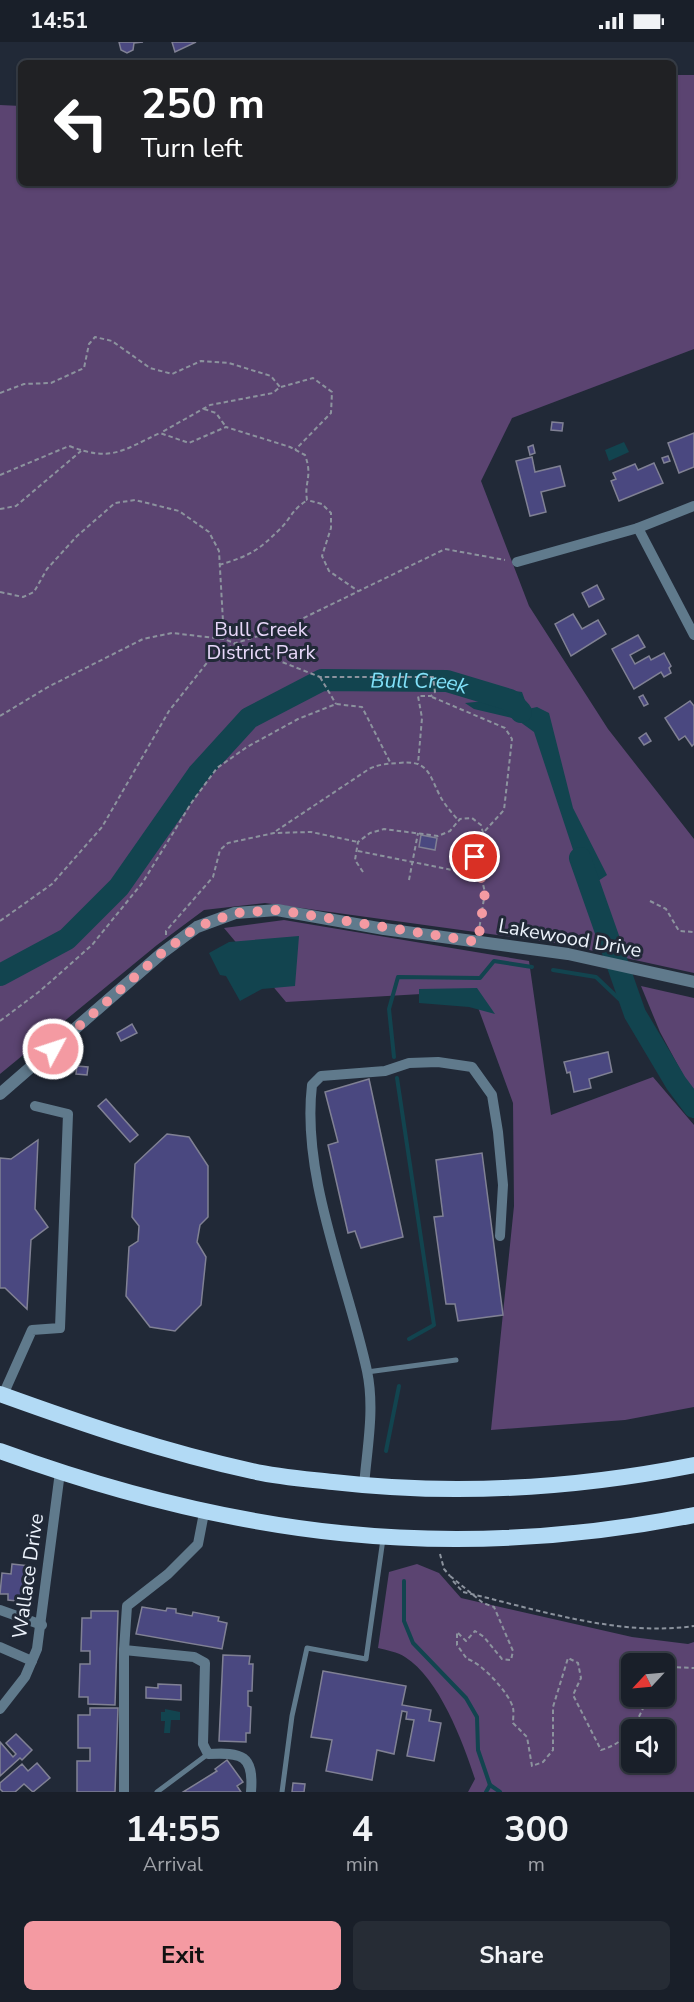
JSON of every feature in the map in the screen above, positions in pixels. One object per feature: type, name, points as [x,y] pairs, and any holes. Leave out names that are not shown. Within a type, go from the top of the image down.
[{"type":"highway","points":[[2,1394],[117,1437],[165,1450],[254,1472],[364,1486],[456,1491],[533,1488],[605,1480],[694,1465]]},
{"type":"highway","points":[[0,1451],[60,1472],[204,1513],[315,1532],[436,1540],[547,1537],[641,1525],[694,1515]]},
{"type":"street","points":[[516,562],[638,528],[694,506]]},
{"type":"street","points":[[638,528],[694,635]]},
{"type":"street","name":"Lakewood Drive","points":[[0,1094],[166,950],[197,927],[235,913],[277,910],[568,954],[694,982]]},
{"type":"street","points":[[364,1486],[372,1404],[367,1372],[344,1293],[315,1168],[310,1103],[312,1085],[321,1076],[385,1071],[409,1064],[438,1062],[472,1067],[492,1095],[503,1185],[500,1236]]},
{"type":"street","points":[[2,1394],[32,1330],[60,1328],[68,1114],[35,1106]]},
{"type":"street","name":"Wallace Drive","points":[[0,1709],[25,1677],[42,1625],[60,1472]]},
{"type":"street","points":[[124,1792],[124,1650],[127,1606],[168,1574],[198,1544],[204,1513]]},
{"type":"street","points":[[0,1610],[42,1625]]},
{"type":"street","points":[[0,1647],[32,1661]]},
{"type":"street","points":[[124,1650],[194,1657],[205,1663],[203,1743],[208,1754],[233,1752],[245,1758],[252,1770],[250,1792]]},
{"type":"lane","points":[[367,1372],[456,1360]]},
{"type":"lane","points":[[282,1792],[292,1716],[307,1648],[366,1659],[384,1538]]},
{"type":"lane","points":[[157,1792],[208,1754]]},
{"type":"path","points":[[0,393],[24,384],[51,384],[84,368],[89,344],[95,337],[112,341],[150,368],[172,374],[201,361],[229,363],[271,376],[280,387]]},
{"type":"path","points":[[0,475],[69,446],[110,456],[160,433],[204,408],[273,393],[280,387],[313,378],[332,392],[331,413],[295,450]]},
{"type":"path","points":[[204,408],[216,414],[226,427],[305,455],[310,470],[306,491],[307,500]]},
{"type":"path","points":[[160,433],[189,443],[226,427]]},
{"type":"path","points":[[0,509],[16,506],[82,450]]},
{"type":"path","points":[[0,592],[22,597],[34,592],[47,569],[77,536],[116,503],[135,500],[179,511],[209,532],[219,551],[224,639]]},
{"type":"path","points":[[219,565],[251,555],[282,527],[292,510],[307,500],[322,504],[331,513],[331,528],[322,556],[329,571],[358,591]]},
{"type":"path","points":[[0,921],[52,884],[102,827],[169,711],[210,659],[236,643],[281,629],[445,549],[516,562]]},
{"type":"path","points":[[0,716],[48,687],[143,639],[172,633],[224,639],[320,677],[433,677],[435,692],[431,696]]},
{"type":"path","points":[[320,677],[336,704]]},
{"type":"path","points":[[418,764],[422,718],[418,696],[431,696],[505,728],[512,740],[504,810],[483,833],[474,850],[485,892],[478,942]]},
{"type":"path","points":[[0,1021],[40,991],[92,945],[142,882],[192,802],[217,768],[247,747],[297,719],[336,704],[362,707],[391,764]]},
{"type":"path","points":[[274,833],[369,769],[391,764],[418,764],[432,775],[446,807],[459,821]]},
{"type":"path","points":[[363,872],[355,860],[358,842],[370,833],[384,829],[444,835],[467,817],[477,820],[483,833]]},
{"type":"path","points":[[166,950],[166,931],[213,877],[220,850],[228,843],[274,833],[311,832],[358,842]]},
{"type":"path","points":[[409,880],[418,833]]},
{"type":"path","points":[[357,851],[482,876]]},
{"type":"path","points":[[650,901],[666,909],[679,931],[694,933]]},
{"type":"path","points":[[436,1540],[444,1569],[463,1592],[608,1624],[673,1629],[694,1626]]},
{"type":"path","points":[[470,1594],[494,1607],[502,1620],[506,1638],[513,1651],[511,1660],[502,1659],[484,1637],[475,1631],[466,1641],[457,1632],[458,1645],[467,1659],[476,1661],[489,1674],[513,1707],[513,1723],[527,1737],[532,1766],[543,1762],[553,1750],[553,1707],[568,1658],[578,1663],[581,1678],[573,1695],[601,1750],[619,1745],[635,1725],[644,1707]]},
{"type":"path","points":[[675,1667],[694,1668]]},
{"type":"green space","name":"Bull Creek District Park","points":[[676,75],[694,75],[694,349],[512,418],[481,481],[529,606],[608,729],[694,839],[694,973],[562,944],[265,903],[204,910],[157,945],[0,1074],[0,105],[18,106],[18,186],[676,186]]},
{"type":"green space","points":[[284,920],[529,961],[551,1115],[653,1077],[694,1125],[694,1407],[625,1420],[491,1430],[514,1206],[513,1103],[472,991],[286,1002],[224,928]]},
{"type":"green space","points":[[641,986],[694,998],[694,1095],[660,1032]]},
{"type":"green space","points":[[417,1564],[439,1573],[461,1598],[632,1637],[688,1644],[694,1642],[694,1792],[468,1792],[475,1779],[457,1730],[439,1695],[429,1680],[405,1657],[378,1648],[389,1572]]},
{"type":"water","points":[[624,442],[629,452],[609,461],[605,450]]},
{"type":"water","points":[[508,690],[522,692],[528,709],[537,707],[549,713],[573,808],[607,875],[586,889],[534,732],[516,719],[474,709],[465,703],[485,701]]},
{"type":"water","points":[[299,936],[295,986],[262,989],[240,1001],[226,976],[220,975],[209,953],[229,942]]},
{"type":"water","points":[[477,988],[495,1014],[469,1007],[419,1003],[419,989]]},
{"type":"water","points":[[165,1709],[180,1712],[180,1720],[171,1720],[170,1733],[164,1733],[165,1721],[161,1721],[161,1712],[165,1712]]},
{"type":"building","points":[[119,42],[143,42],[134,43],[133,50],[127,53],[121,50]]},
{"type":"building","points":[[172,42],[196,42],[175,52]]},
{"type":"building","points":[[552,422],[563,423],[562,431],[551,430]]},
{"type":"building","points":[[694,433],[694,467],[679,473],[668,443]]},
{"type":"building","points":[[533,445],[535,453],[530,455],[528,447]]},
{"type":"building","points":[[668,456],[670,461],[664,463],[662,458]]},
{"type":"building","points":[[532,457],[535,472],[560,466],[565,486],[541,492],[546,512],[530,516],[516,461]]},
{"type":"building","points":[[654,463],[663,483],[619,501],[611,481],[616,479],[613,473],[635,464],[638,470]]},
{"type":"building","points":[[597,585],[604,599],[589,607],[582,593]]},
{"type":"building","points":[[573,614],[582,629],[598,620],[606,634],[571,656],[555,624]]},
{"type":"building","points":[[638,635],[645,647],[630,655],[635,664],[649,656],[651,660],[664,653],[671,666],[669,668],[671,673],[664,677],[661,672],[634,689],[612,649]]},
{"type":"building","points":[[643,695],[648,704],[644,706],[639,697]]},
{"type":"building","points":[[690,701],[694,706],[694,744],[692,746],[685,736],[679,740],[665,718]]},
{"type":"building","points":[[646,733],[651,741],[644,745],[639,738]]},
{"type":"building","points":[[421,835],[437,838],[435,850],[419,847]]},
{"type":"building","points":[[132,1024],[137,1033],[121,1041],[117,1033]]},
{"type":"building","points":[[608,1052],[612,1072],[589,1079],[591,1088],[574,1092],[570,1072],[567,1073],[564,1062]]},
{"type":"building","points":[[77,1066],[88,1067],[87,1075],[76,1074]]},
{"type":"building","points":[[369,1079],[403,1237],[361,1248],[355,1231],[348,1233],[328,1145],[338,1142],[325,1092]]},
{"type":"building","points":[[106,1099],[138,1135],[130,1142],[98,1106]]},
{"type":"building","points":[[167,1134],[189,1137],[208,1166],[208,1217],[200,1225],[197,1242],[206,1257],[201,1305],[175,1331],[150,1327],[126,1296],[129,1247],[138,1241],[139,1226],[132,1217],[135,1164]]},
{"type":"building","points":[[38,1140],[35,1209],[48,1227],[31,1240],[27,1309],[5,1288],[0,1288],[0,1158],[11,1159]]},
{"type":"building","points":[[482,1153],[503,1315],[458,1321],[455,1304],[446,1304],[434,1217],[443,1216],[436,1160]]},
{"type":"building","points":[[12,1564],[30,1566],[27,1602],[8,1600],[8,1594],[0,1594],[2,1573],[11,1574]]},
{"type":"building","points":[[142,1607],[166,1611],[167,1608],[176,1609],[176,1613],[192,1616],[193,1612],[219,1617],[218,1621],[227,1623],[222,1649],[136,1634]]},
{"type":"building","points":[[91,1611],[118,1611],[115,1705],[88,1704],[88,1697],[79,1697],[80,1664],[90,1664],[90,1651],[81,1651],[82,1618],[91,1618]]},
{"type":"building","points":[[223,1655],[250,1656],[249,1664],[253,1664],[252,1691],[248,1691],[248,1706],[251,1707],[250,1733],[246,1733],[246,1742],[219,1741]]},
{"type":"building","points":[[323,1671],[406,1686],[402,1705],[431,1710],[429,1721],[441,1723],[434,1761],[407,1756],[414,1720],[406,1719],[407,1712],[402,1711],[394,1754],[377,1750],[372,1780],[326,1771],[332,1740],[311,1737]]},
{"type":"building","points":[[158,1684],[181,1685],[181,1700],[146,1698],[146,1687],[158,1688]]},
{"type":"building","points":[[90,1708],[118,1708],[115,1792],[77,1792],[77,1761],[90,1761],[90,1748],[78,1748],[78,1715],[90,1715]]},
{"type":"building","points":[[16,1734],[32,1750],[0,1776],[0,1742],[13,1757],[16,1754],[6,1743]]},
{"type":"building","points":[[227,1760],[243,1782],[237,1786],[241,1792],[183,1792],[217,1771],[215,1769]]},
{"type":"building","points":[[37,1763],[50,1778],[33,1792],[24,1784],[15,1792],[3,1792],[0,1789],[0,1783],[22,1764],[28,1771]]},
{"type":"building","points":[[293,1783],[305,1784],[304,1792],[292,1792]]},
{"type":"waterway","name":"Bull Creek","points":[[0,975],[67,939],[119,887],[198,774],[249,718],[322,680],[447,681],[510,700],[521,712]]},
{"type":"waterway","name":"Bull Creek","points":[[580,858],[635,1014],[676,1083],[694,1107]]},
{"type":"waterway","points":[[394,1057],[389,1009],[398,977],[480,978],[494,961],[532,967]]},
{"type":"waterway","points":[[553,970],[596,977],[635,1014]]},
{"type":"waterway","points":[[397,1078],[434,1325],[409,1339]]},
{"type":"waterway","points":[[386,1451],[399,1386]]},
{"type":"waterway","points":[[404,1581],[404,1621],[413,1643],[466,1698],[477,1717],[478,1750],[490,1785],[486,1792]]},
{"type":"waterway","points":[[490,1785],[500,1792]]},
{"type":"route","points":[[53,1049],[162,953],[197,927],[235,913],[277,910],[384,929],[478,942],[485,892],[475,857]]}]
